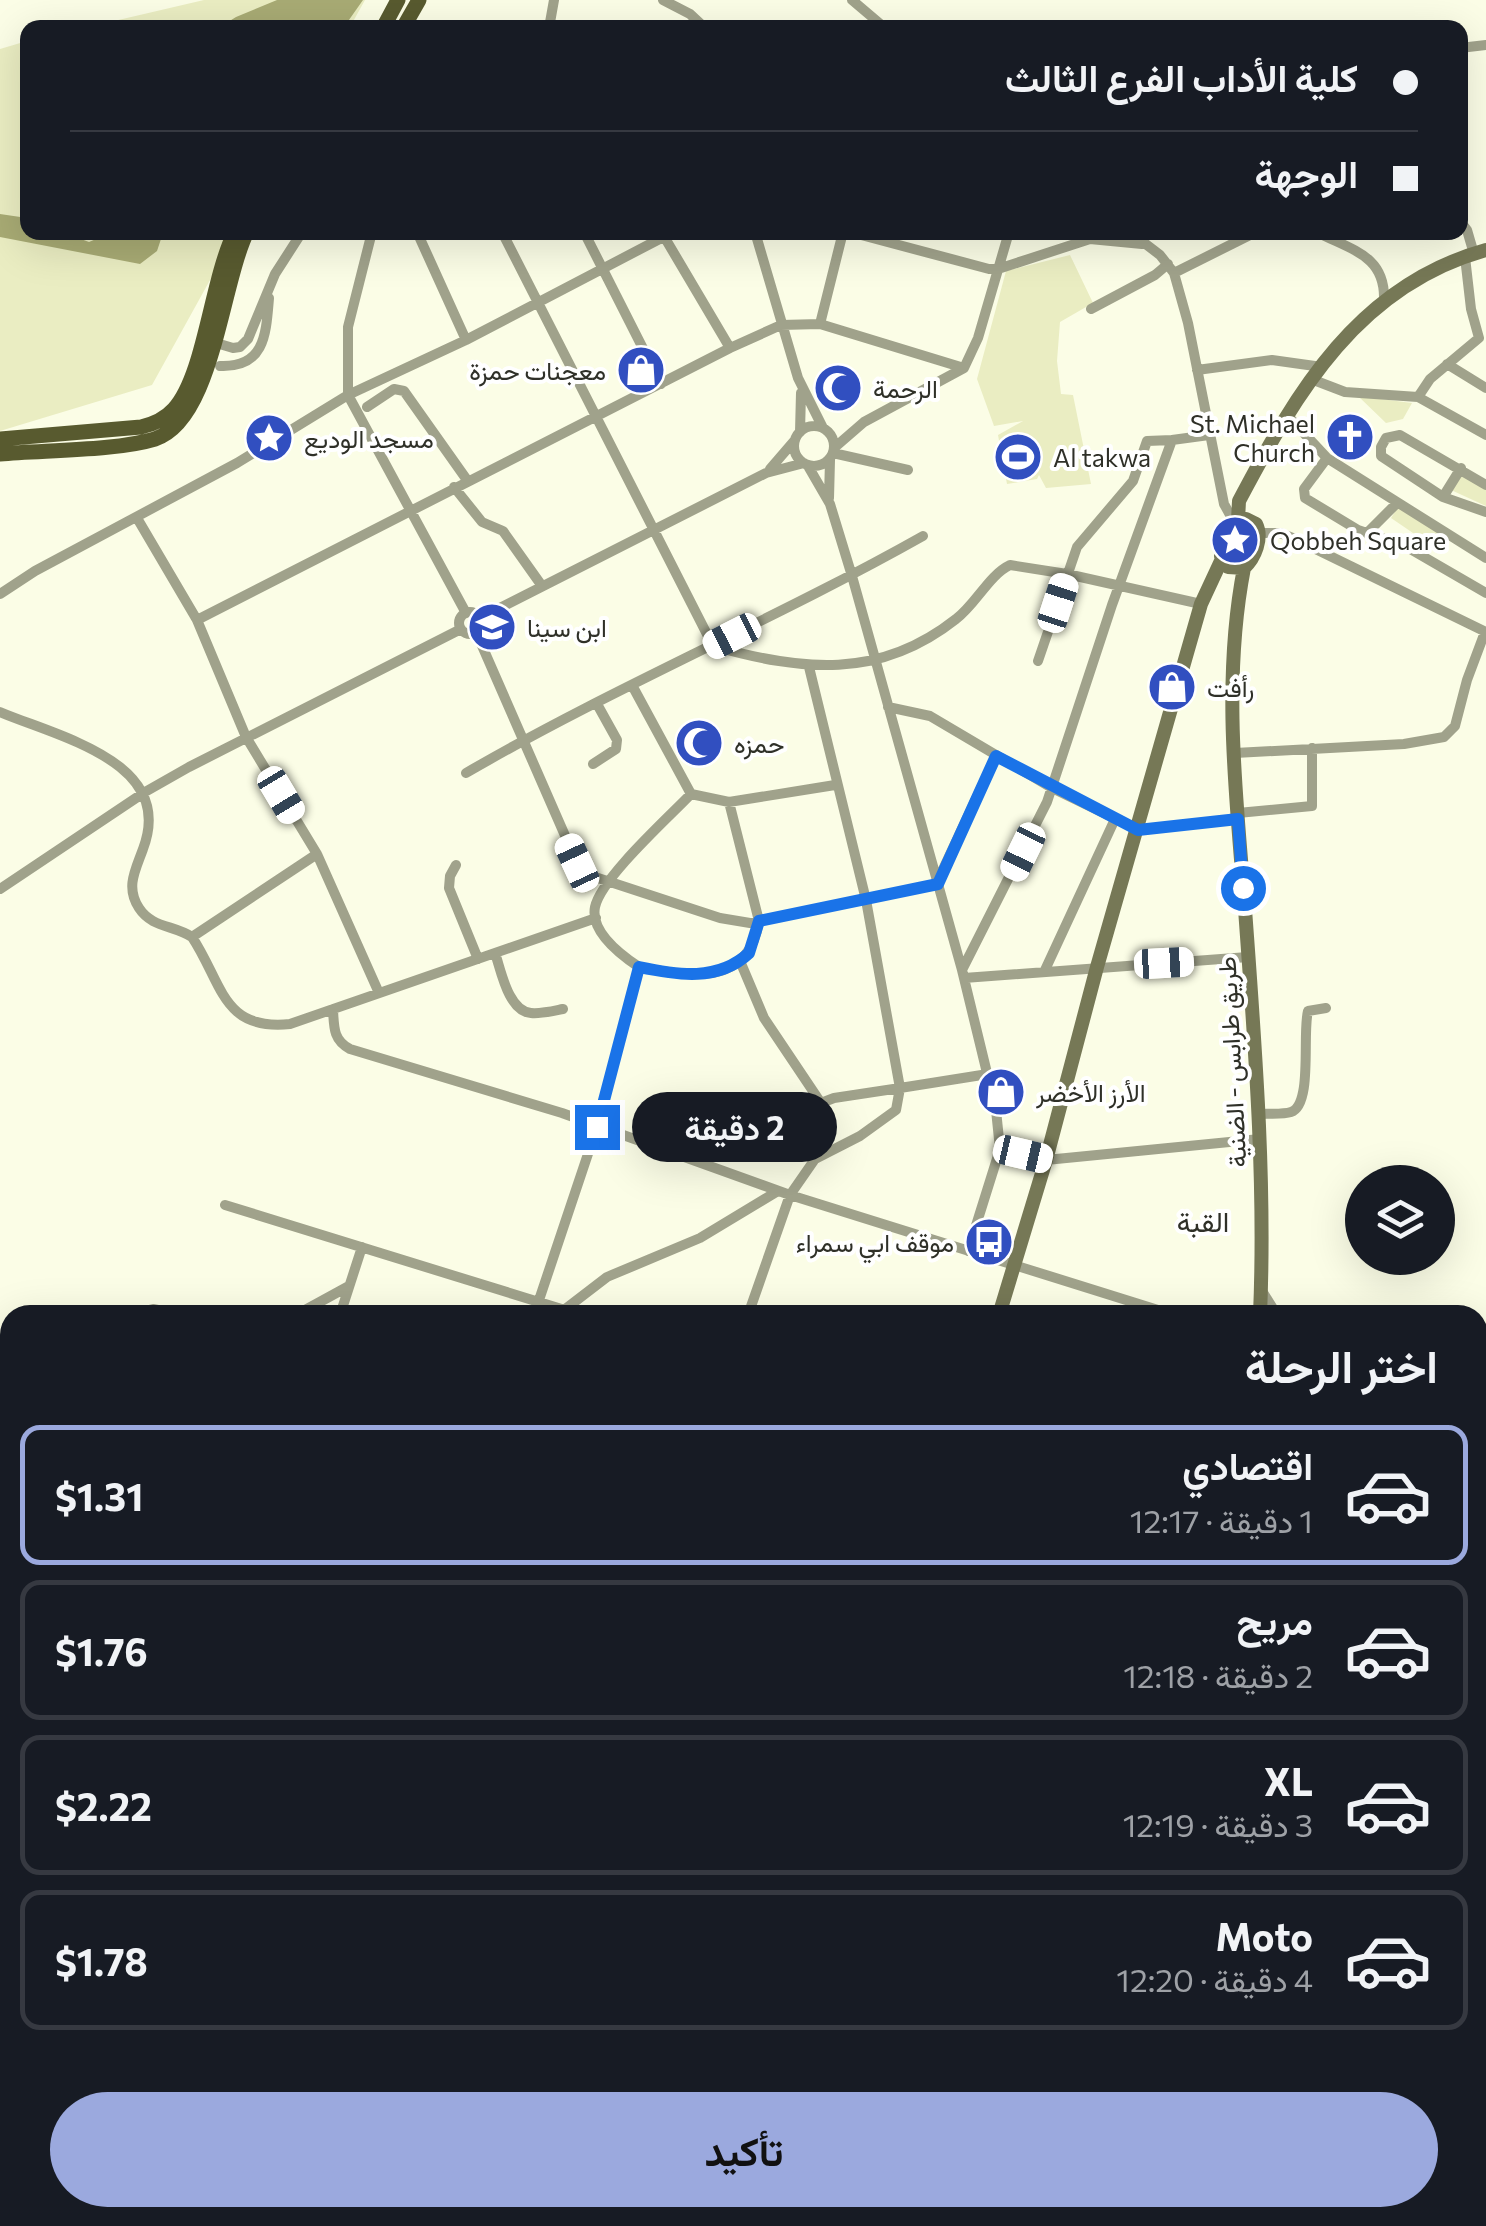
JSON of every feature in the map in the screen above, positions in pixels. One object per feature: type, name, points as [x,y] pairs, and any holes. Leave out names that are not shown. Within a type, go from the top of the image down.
[{"type":"main road","points":[[0,438],[112,431],[155,423],[179,402],[200,360],[219,272],[232,240]]},
{"type":"main road","points":[[0,454],[160,437],[185,419],[196,398],[229,278],[244,240]]},
{"type":"main road","points":[[1002,1305],[1201,604],[1221,560],[1225,538],[1236,521],[1239,501],[1311,379],[1384,299],[1423,274],[1475,254]]},
{"type":"main road","points":[[1221,560],[1228,567],[1244,568],[1252,556],[1260,533],[1254,522],[1236,521]]},
{"type":"main road","name":"طريق طرابس - الضنية","points":[[1244,568],[1232,674],[1260,1139],[1258,1305]]},
{"type":"street","points":[[663,0],[694,20]]},
{"type":"street","points":[[852,0],[876,20]]},
{"type":"street","points":[[214,342],[233,348],[243,344],[297,240]]},
{"type":"street","points":[[370,240],[348,327],[348,395],[466,612]]},
{"type":"street","points":[[420,240],[466,340]]},
{"type":"street","points":[[506,240],[713,646]]},
{"type":"street","points":[[588,240],[660,384]]},
{"type":"street","points":[[0,594],[35,571],[301,426],[348,395],[466,340],[656,240]]},
{"type":"street","points":[[670,240],[730,348]]},
{"type":"street","points":[[756,240],[802,388],[832,438],[830,504]]},
{"type":"street","points":[[820,324],[844,240]]},
{"type":"street","points":[[877,240],[998,268],[1087,240]]},
{"type":"street","points":[[480,618],[766,473],[806,464],[820,466],[864,422],[964,368],[978,338],[1007,240]]},
{"type":"street","points":[[1100,240],[1142,244]]},
{"type":"street","points":[[1138,240],[1171,268],[1197,370],[1224,504],[1236,521]]},
{"type":"street","points":[[1091,309],[1237,240]]},
{"type":"street","points":[[1332,240],[1376,264],[1383,281],[1384,299]]},
{"type":"street","points":[[1418,397],[1447,364],[1482,340],[1471,309],[1475,254]]},
{"type":"street","points":[[220,366],[248,363],[257,354],[266,326],[270,286]]},
{"type":"street","points":[[197,620],[466,480],[780,326],[820,324],[964,368]]},
{"type":"street","points":[[1197,370],[1272,360],[1322,367]]},
{"type":"street","points":[[1447,364],[1486,388]]},
{"type":"street","points":[[1311,379],[1345,392],[1418,397],[1486,436]]},
{"type":"street","points":[[802,388],[795,452],[830,504],[852,576],[963,974],[996,1110],[1000,1149],[968,1251]]},
{"type":"street","points":[[367,407],[394,389],[404,391],[466,480]]},
{"type":"street","points":[[1288,416],[1327,458],[1486,558]]},
{"type":"street","points":[[766,473],[807,428],[864,422]]},
{"type":"street","points":[[1486,485],[1400,435],[1383,442],[1381,456],[1443,496],[1486,512]]},
{"type":"street","points":[[1038,661],[1077,546],[1133,481],[1147,442],[1210,436]]},
{"type":"street","points":[[963,974],[1052,788],[1172,440]]},
{"type":"street","points":[[832,453],[908,470]]},
{"type":"street","points":[[1327,458],[1302,494],[1358,530],[1405,546],[1486,593]]},
{"type":"street","points":[[1443,496],[1460,468]]},
{"type":"street","points":[[454,487],[482,522],[503,531],[542,586]]},
{"type":"street","points":[[1368,532],[1397,503]]},
{"type":"street","points":[[136,518],[197,620],[246,736],[316,854],[379,993]]},
{"type":"street","points":[[1234,754],[1404,744],[1444,737],[1455,726],[1467,680],[1486,632],[1295,538],[1260,533]]},
{"type":"street","points":[[466,773],[522,740],[852,576],[923,536]]},
{"type":"street","points":[[713,646],[809,667],[876,661],[924,640],[957,619],[1007,565],[1067,574],[1201,604]]},
{"type":"street","points":[[460,629],[460,618],[466,612],[474,612],[481,624],[476,632]]},
{"type":"street","points":[[460,629],[476,632]]},
{"type":"street","points":[[0,889],[145,792],[246,736],[460,629]]},
{"type":"street","points":[[476,632],[577,863],[595,878],[738,923],[866,900],[938,882]]},
{"type":"street","points":[[752,1305],[790,1195],[815,1159],[860,1136],[899,1104],[900,1088],[866,900],[835,786],[809,667]]},
{"type":"street","points":[[633,687],[691,794],[729,802],[835,786]]},
{"type":"street","points":[[593,764],[616,749],[618,740],[597,704]]},
{"type":"street","points":[[888,707],[930,716],[1052,788],[1138,830],[1309,809],[1314,798],[1312,748]]},
{"type":"street","points":[[0,712],[96,751],[125,770],[145,792],[149,825],[133,871],[134,900],[154,924],[182,931],[192,938],[232,1008],[244,1019],[267,1026],[290,1024],[596,918]]},
{"type":"street","points":[[938,882],[996,756]]},
{"type":"street","points":[[691,794],[609,880],[594,908],[607,940],[639,967],[712,974],[749,953],[759,921],[729,802]]},
{"type":"street","points":[[1045,970],[1115,819]]},
{"type":"street","points":[[192,938],[316,854]]},
{"type":"street","points":[[456,865],[449,888],[478,958]]},
{"type":"street","points":[[495,953],[514,1004],[523,1012],[563,1010]]},
{"type":"street","points":[[963,974],[1248,958]]},
{"type":"street","points":[[740,961],[764,1018],[821,1104],[815,1159]]},
{"type":"street","points":[[538,1305],[597,1127],[639,967]]},
{"type":"street","points":[[1258,1114],[1292,1112],[1301,1106],[1305,1095],[1304,1029],[1308,1011],[1326,1008]]},
{"type":"street","points":[[333,1009],[334,1034],[350,1050],[485,1088],[790,1195],[1140,1305]]},
{"type":"street","points":[[821,1104],[834,1098],[988,1074]]},
{"type":"street","points":[[1000,1149],[1046,1160],[1260,1139]]},
{"type":"street","points":[[571,1305],[607,1277],[700,1238],[778,1191]]},
{"type":"street","points":[[224,1205],[548,1305]]},
{"type":"street","points":[[343,1305],[362,1247]]},
{"type":"street","points":[[314,1305],[350,1285]]},
{"type":"street","points":[[1261,1290],[1271,1305]]},
{"type":"shaded area","points":[[204,0],[365,0],[354,20],[118,20]]},
{"type":"shaded area","points":[[277,0],[363,0],[349,20],[231,20]]},
{"type":"shaded area","points":[[20,43],[20,240],[232,240],[152,385],[0,431],[0,49]]},
{"type":"shaded area","points":[[0,214],[20,217],[20,240],[161,240],[157,251],[140,264],[0,237]]},
{"type":"shaded area","points":[[1070,255],[1093,303],[1060,322],[1057,361],[1061,394],[1073,395],[1091,484],[1046,488],[1039,475],[1037,479],[1007,484],[998,435],[1023,421],[994,426],[977,379],[1006,271]]},
{"type":"shaded area","points":[[1358,396],[1412,403],[1403,419],[1386,423]]},
{"type":"shaded area","points":[[1463,472],[1486,487],[1486,506],[1451,490]]},
{"type":"shaded area","points":[[1398,507],[1444,536],[1435,548],[1391,518]]},
{"type":"place","name":"معجنات حمزة","points":[[641,370]]},
{"type":"place","name":"الرحمة","points":[[838,388]]},
{"type":"place","name":"St. Michael Church","points":[[1350,437]]},
{"type":"place","name":"مسجد الوديع","points":[[269,438]]},
{"type":"place","name":"Al takwa","points":[[1018,457]]},
{"type":"place","name":"Qobbeh Square","points":[[1235,540]]},
{"type":"place","name":"ابن سينا","points":[[492,627]]},
{"type":"place","name":"رأفت","points":[[1172,687]]},
{"type":"place","name":"حمزه","points":[[699,743]]},
{"type":"place","name":"الأرز الأخضر","points":[[1001,1092]]},
{"type":"place","name":"موقف ابي سمراء","points":[[989,1242]]},
{"type":"district","name":"القبة","points":[[1203,1221]]},
{"type":"route","points":[[597,1127],[639,967],[674,973],[723,971],[749,953],[759,921],[938,884],[996,756],[1138,830],[1238,819],[1243,888]]}]
